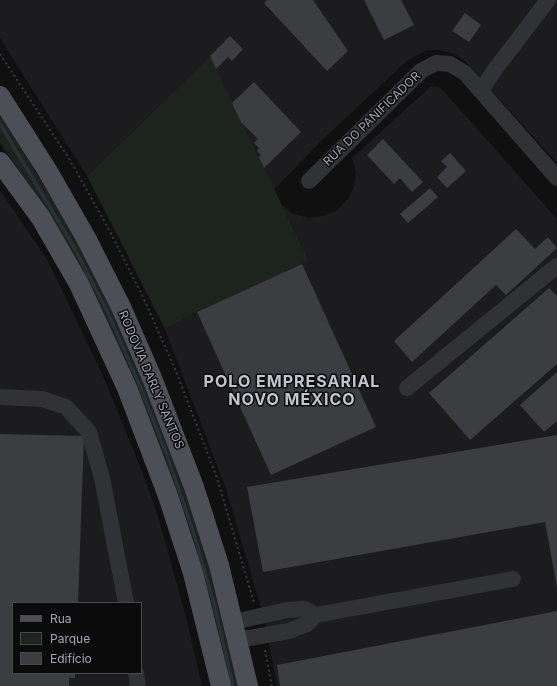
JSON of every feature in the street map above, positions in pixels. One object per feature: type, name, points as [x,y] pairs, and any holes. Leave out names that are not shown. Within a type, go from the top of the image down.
[{"type":"main road","name":"RODOVIA DARLY SANTOS","points":[[0,96],[67,204],[104,272],[137,342],[194,486],[219,565],[248,686]]},
{"type":"main road","name":"RODOVIA DARLY SANTOS","points":[[0,162],[41,218],[76,278],[96,318],[127,388],[168,496],[190,565],[205,617],[220,686]]},
{"type":"street","points":[[481,91],[493,72],[548,0]]},
{"type":"street","name":"RUA DO PANIFICADOR","points":[[309,181],[422,71],[436,63],[450,64],[464,73],[557,178]]},
{"type":"street","points":[[407,388],[557,266]]},
{"type":"street","points":[[0,397],[43,399],[66,407],[89,432],[102,478],[126,602]]},
{"type":"street","points":[[236,631],[290,631],[307,624],[316,615],[513,579]]},
{"type":"street","points":[[136,674],[138,686]]},
{"type":"shaded area","points":[[0,0],[557,0],[557,163],[466,62],[455,54],[441,50],[427,50],[408,60],[323,139],[274,190],[210,56],[87,176],[0,38]]},
{"type":"shaded area","points":[[436,86],[441,88],[557,219],[557,686],[277,686],[264,618],[226,489],[165,329],[197,312],[309,261],[282,205],[294,214],[308,218],[323,216],[337,210],[347,200],[354,187],[356,172],[352,158],[430,87]]},
{"type":"shaded area","points":[[0,190],[48,261],[104,378],[141,469],[158,516],[186,617],[202,686],[0,686]]},
{"type":"green space","points":[[210,56],[309,261],[197,312],[165,329],[87,176]]},
{"type":"green space","points":[[0,113],[78,242],[113,311],[144,382],[185,490],[210,568],[238,686],[228,686],[220,646],[44,206],[0,143]]},
{"type":"building","points":[[267,0],[313,0],[348,51],[327,71],[264,3]]},
{"type":"building","points":[[364,0],[401,0],[414,25],[384,40]]},
{"type":"building","points":[[465,13],[481,25],[469,42],[452,31]]},
{"type":"building","points":[[230,36],[243,49],[232,61],[228,57],[216,69],[210,56]]},
{"type":"building","points":[[254,82],[301,132],[264,168],[259,157],[261,155],[257,151],[259,148],[254,143],[258,139],[241,122],[232,103]]},
{"type":"building","points":[[383,139],[423,182],[412,192],[400,178],[394,184],[367,155]]},
{"type":"building","points":[[450,153],[466,171],[447,188],[437,177],[447,167],[441,161]]},
{"type":"building","points":[[430,188],[438,197],[408,223],[400,214]]},
{"type":"building","points":[[516,229],[535,249],[548,237],[557,248],[506,295],[496,285],[412,362],[394,341]]},
{"type":"building","points":[[302,264],[376,427],[271,475],[197,312]]},
{"type":"building","points":[[549,288],[557,296],[557,364],[470,440],[429,393]]},
{"type":"building","points":[[557,372],[557,421],[544,432],[520,405]]},
{"type":"building","points":[[0,434],[84,436],[78,602],[12,602],[12,674],[75,674],[75,678],[69,678],[69,686],[0,686]]},
{"type":"building","points":[[557,435],[557,588],[545,522],[263,572],[247,487]]},
{"type":"building","points":[[557,611],[557,686],[280,686],[277,665]]},
{"type":"waterway","points":[[0,124],[75,249],[108,313],[139,384],[167,455],[193,531],[215,607],[233,686]]},
{"type":"district","name":"POLO EMPRESARIAL NOVO MÉXICO","points":[[292,391]]}]
